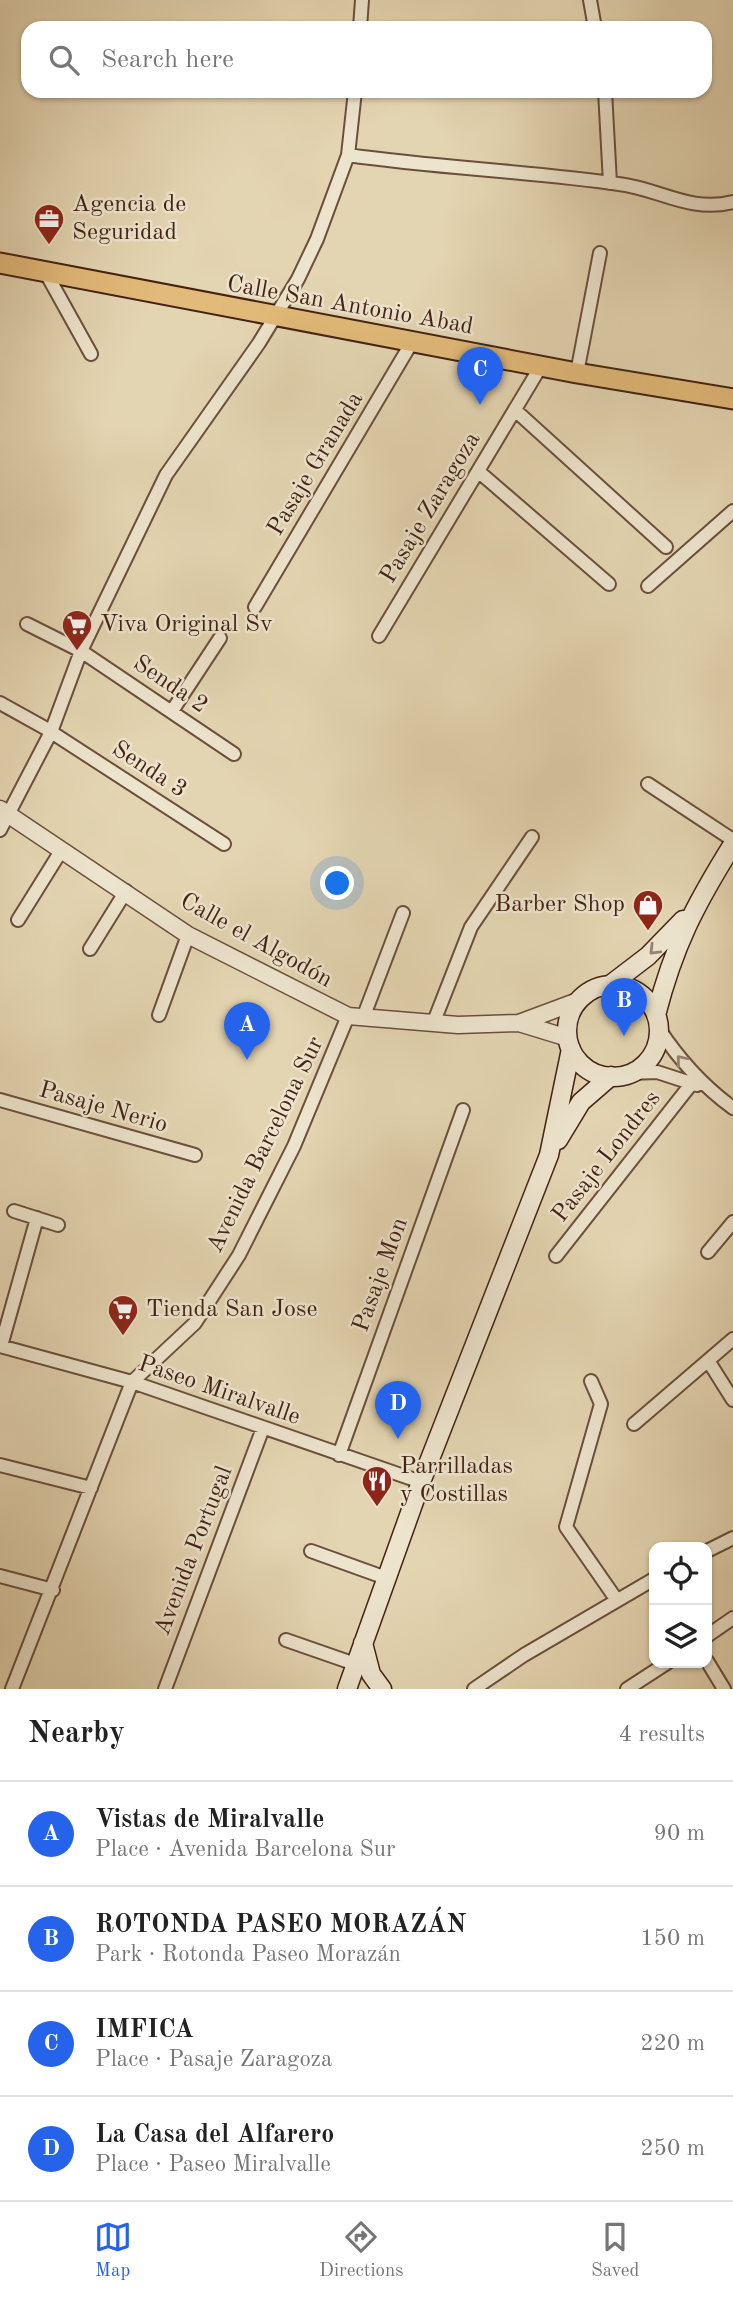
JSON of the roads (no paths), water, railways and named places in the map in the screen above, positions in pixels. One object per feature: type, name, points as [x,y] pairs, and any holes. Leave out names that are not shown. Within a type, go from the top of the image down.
[{"type":"main road","name":"Calle San Antonio Abad","points":[[0,263],[275,317],[733,399]]},
{"type":"main road","points":[[570,1044],[587,1068],[611,1076],[630,1073],[652,1056],[670,962],[693,909],[733,842]]},
{"type":"main road","points":[[610,985],[648,956],[693,909]]},
{"type":"main road","points":[[549,1155],[570,1044],[568,1023],[578,1001],[598,987],[610,985],[638,992],[658,1022]]},
{"type":"main road","points":[[347,1689],[421,1482],[549,1155],[581,1102],[611,1076]]},
{"type":"main road","points":[[363,1643],[371,1674],[382,1689]]},
{"type":"street","points":[[360,21],[362,0]]},
{"type":"street","points":[[590,0],[594,21]]},
{"type":"street","points":[[0,831],[5,812],[51,732],[81,651],[166,475],[275,317],[317,239],[348,155],[354,98]]},
{"type":"street","points":[[605,98],[611,183]]},
{"type":"street","points":[[348,155],[611,183],[695,206],[733,202]]},
{"type":"street","points":[[577,373],[600,253]]},
{"type":"street","points":[[46,273],[91,354]]},
{"type":"street","name":"Pasaje Granada","points":[[255,607],[412,342]]},
{"type":"street","name":"Pasaje Zaragoza","points":[[379,636],[541,366]]},
{"type":"street","points":[[514,410],[666,547]]},
{"type":"street","points":[[478,471],[609,584]]},
{"type":"street","points":[[648,586],[733,511]]},
{"type":"street","name":"Senda 2","points":[[27,624],[81,651],[234,754]]},
{"type":"street","points":[[172,710],[220,638]]},
{"type":"street","name":"Senda 3","points":[[0,703],[51,732],[224,844]]},
{"type":"street","points":[[648,784],[733,842]]},
{"type":"street","name":"Calle el Algodón","points":[[5,812],[188,935],[355,1017],[433,1024],[519,1023],[578,1001]]},
{"type":"street","points":[[433,1024],[471,927],[532,837]]},
{"type":"street","points":[[18,920],[61,851]]},
{"type":"street","points":[[90,949],[126,891]]},
{"type":"street","name":"Avenida Barcelona Sur","points":[[132,1381],[195,1323],[239,1255],[294,1146],[403,913]]},
{"type":"street","points":[[159,1015],[188,935]]},
{"type":"street","points":[[658,1022],[675,1055],[706,1088],[733,1108]]},
{"type":"street","name":"Calle el Algodón","points":[[519,1023],[570,1044]]},
{"type":"street","points":[[630,1073],[657,1072],[706,1088]]},
{"type":"street","name":"Pasaje Londres","points":[[556,1256],[692,1083]]},
{"type":"street","name":"Pasaje Nerio","points":[[0,1100],[195,1155]]},
{"type":"street","name":"Pasaje Mon","points":[[339,1455],[463,1110]]},
{"type":"street","points":[[14,1211],[58,1225]]},
{"type":"street","points":[[1,1346],[37,1218]]},
{"type":"street","points":[[708,1252],[733,1222]]},
{"type":"street","points":[[634,1424],[733,1339]]},
{"type":"street","name":"Paseo Miralvalle","points":[[1,1346],[132,1381],[421,1482]]},
{"type":"street","points":[[709,1362],[733,1400]]},
{"type":"street","points":[[12,1689],[53,1590],[132,1381]]},
{"type":"street","points":[[592,1381],[601,1404],[566,1527],[616,1599]]},
{"type":"street","name":"Avenida Portugal","points":[[165,1689],[263,1428]]},
{"type":"street","points":[[0,1465],[91,1489]]},
{"type":"street","points":[[712,1549],[732,1540]]},
{"type":"street","points":[[310,1551],[386,1578]]},
{"type":"street","points":[[0,1576],[53,1590]]},
{"type":"street","points":[[474,1689],[616,1599],[649,1582]]},
{"type":"street","points":[[712,1633],[733,1618]]},
{"type":"street","points":[[286,1640],[355,1664]]},
{"type":"street","points":[[627,1689],[659,1668]]},
{"type":"street","points":[[711,1668],[724,1689]]},
{"type":"place","name":"Agencia de Seguridad","points":[[49,246]]},
{"type":"place","name":"IMFICA","points":[[480,405]]},
{"type":"place","name":"Viva Original Sv","points":[[77,652]]},
{"type":"place","name":"Barber Shop","points":[[648,932]]},
{"type":"place","name":"ROTONDA PASEO MORAZÁN","points":[[624,1036]]},
{"type":"place","name":"Vistas de Miralvalle","points":[[247,1060]]},
{"type":"place","name":"Tienda San Jose","points":[[123,1337]]},
{"type":"place","name":"La Casa del Alfarero","points":[[398,1439]]},
{"type":"place","name":"Parrilladas y Costillas","points":[[377,1508]]}]
